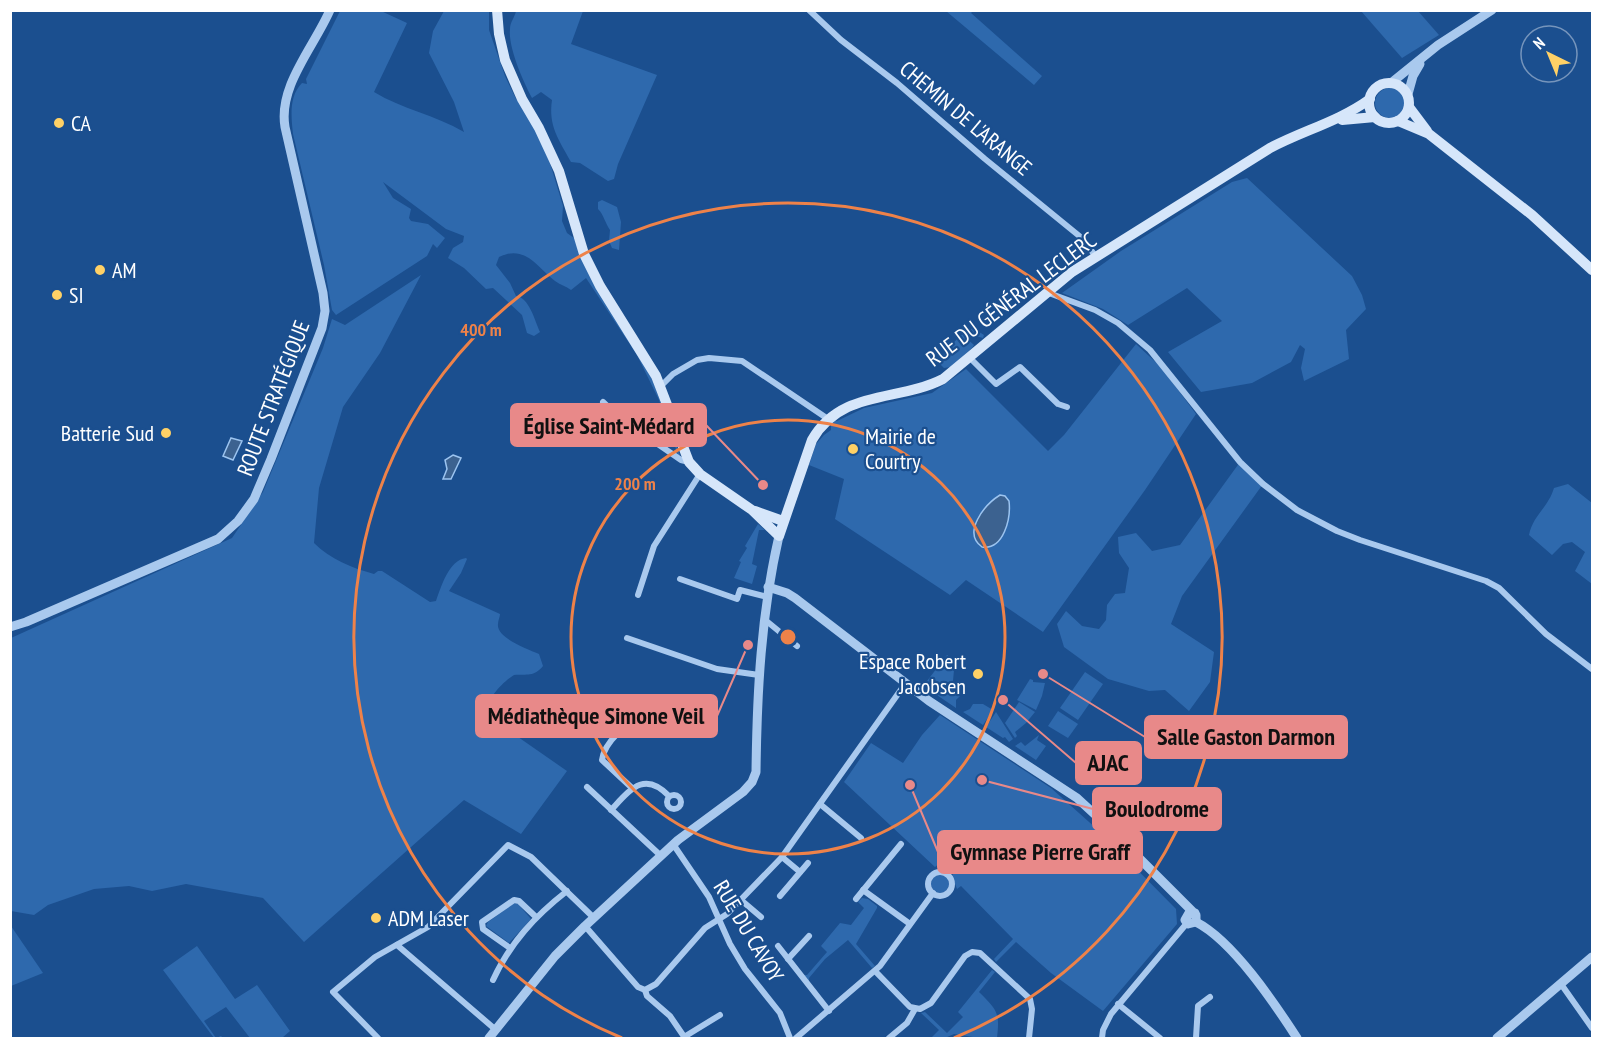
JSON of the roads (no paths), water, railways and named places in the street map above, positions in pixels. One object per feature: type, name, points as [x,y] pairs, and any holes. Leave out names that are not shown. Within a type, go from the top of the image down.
[{"type":"main road","points":[[497,10],[502,47],[511,76],[559,171],[584,254],[600,286],[644,354],[661,386],[689,462],[700,474],[752,510],[779,536]]},
{"type":"main road","points":[[1409,107],[1398,121],[1386,123],[1375,117],[1370,106],[1370,99],[1380,85],[1398,84],[1408,94],[1409,107],[1429,134]]},
{"type":"main road","name":"RUE DU GÉNÉRAL LECLERC","points":[[779,536],[812,440],[828,419],[857,402],[933,384],[970,358],[1046,292],[1096,257],[1270,148],[1298,134],[1336,120],[1370,99]]},
{"type":"main road","name":"RUE DU GÉNÉRAL LECLERC","points":[[1336,120],[1375,117]]},
{"type":"main road","points":[[1398,121],[1429,134],[1512,198],[1593,270]]},
{"type":"main road","points":[[752,510],[783,521]]},
{"type":"street","name":"ROUTE STRATÉGIQUE","points":[[10,627],[218,539],[238,521],[254,499],[307,370],[325,319],[322,294],[283,110],[287,91],[330,10]]},
{"type":"street","name":"CHEMIN DE L'ARANGE","points":[[808,10],[1083,239],[1096,257]]},
{"type":"street","points":[[816,18],[822,10]]},
{"type":"street","points":[[1391,83],[1437,45],[1492,10]]},
{"type":"street","points":[[1408,94],[1413,76],[1422,59]]},
{"type":"street","points":[[1046,292],[1095,310],[1118,322],[1150,350],[1240,462],[1282,499],[1318,521],[1360,540],[1486,580],[1499,588],[1546,634],[1593,669]]},
{"type":"street","points":[[661,386],[673,374],[697,360],[709,358],[742,361],[828,419]]},
{"type":"street","points":[[970,358],[996,384],[1020,367],[1058,404],[1067,407]]},
{"type":"street","points":[[603,402],[620,418],[681,460],[689,462]]},
{"type":"street","points":[[638,595],[654,546],[700,474]]},
{"type":"street","name":"RUE DU GÉNÉRAL LECLERC","points":[[489,1038],[555,956],[585,926],[660,855],[701,821],[743,792],[755,777],[759,675],[764,619],[779,536]]},
{"type":"street","points":[[680,579],[737,599],[740,590],[788,593],[905,684],[1077,798],[1179,899],[1191,919],[1214,934],[1237,958],[1297,1038]]},
{"type":"street","points":[[764,619],[797,646]]},
{"type":"street","points":[[627,638],[717,669],[759,675]]},
{"type":"street","points":[[585,926],[638,987],[645,990],[650,988],[663,977],[708,925],[719,920],[741,900],[782,857],[905,684]]},
{"type":"street","points":[[618,733],[609,741],[602,760],[632,788]]},
{"type":"street","points":[[611,810],[632,788],[640,784],[652,784],[669,796]]},
{"type":"street","points":[[587,787],[660,855]]},
{"type":"street","points":[[820,804],[861,838]]},
{"type":"street","name":"RUE DU CAVOY","points":[[673,844],[709,897],[745,969],[780,1013],[790,1038]]},
{"type":"street","points":[[856,899],[901,844]]},
{"type":"street","points":[[378,1038],[333,992],[375,957],[428,927],[508,845],[531,857],[594,918]]},
{"type":"street","points":[[782,857],[800,872]]},
{"type":"street","points":[[780,896],[808,863]]},
{"type":"street","points":[[863,890],[910,924]]},
{"type":"street","points":[[493,980],[510,948],[536,918],[567,891]]},
{"type":"street","points":[[795,1038],[875,971],[933,893]]},
{"type":"street","points":[[510,948],[483,929],[482,922],[514,900],[519,901],[536,918]]},
{"type":"street","points":[[741,900],[761,917]]},
{"type":"street","points":[[1102,1038],[1107,1020],[1191,919]]},
{"type":"street","points":[[788,960],[809,936]]},
{"type":"street","points":[[397,945],[496,1030]]},
{"type":"street","points":[[778,946],[829,1011]]},
{"type":"street","points":[[875,971],[907,1005],[915,1009],[929,1005],[965,956],[972,952],[980,953],[1030,999],[1032,1009],[1029,1038]]},
{"type":"street","points":[[1497,1038],[1593,957]]},
{"type":"street","points":[[1561,984],[1593,1028]]},
{"type":"street","points":[[645,990],[647,996],[670,1016],[684,1037],[720,1015]]},
{"type":"street","points":[[1196,1038],[1198,1006],[1210,996]]},
{"type":"street","points":[[1119,1004],[1160,1038]]},
{"type":"street","points":[[889,1038],[907,1023],[915,1009]]},
{"type":"place","name":"CA","points":[[59,123]]},
{"type":"place","name":"AM","points":[[100,270]]},
{"type":"place","name":"SI","points":[[57,295]]},
{"type":"place","name":"Batterie Sud","points":[[166,433]]},
{"type":"place","name":"Mairie de Courtry","points":[[853,449]]},
{"type":"place","name":"Église Saint-Médard","points":[[763,485]]},
{"type":"place","name":"Médiathèque Simone Veil","points":[[748,645]]},
{"type":"place","name":"Espace Robert Jacobsen","points":[[978,674]]},
{"type":"place","name":"Salle Gaston Darmon","points":[[1043,674]]},
{"type":"place","name":"AJAC","points":[[1003,700]]},
{"type":"place","name":"Boulodrome","points":[[982,780]]},
{"type":"place","name":"Gymnase Pierre Graff","points":[[910,785]]},
{"type":"place","name":"ADM Laser","points":[[376,918]]}]
